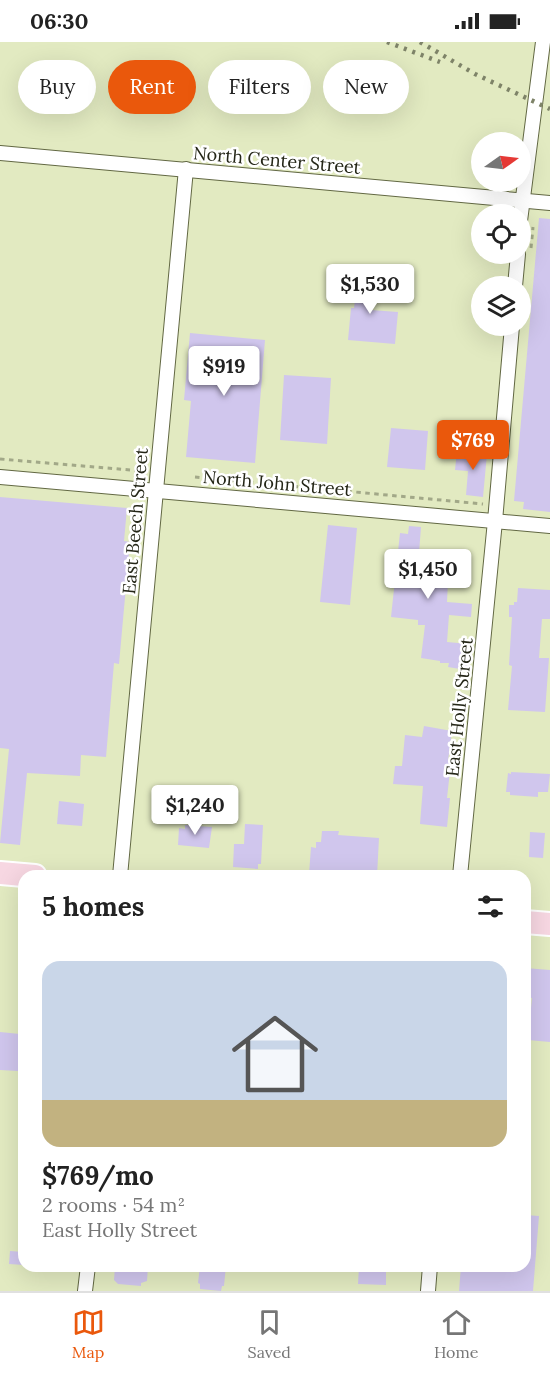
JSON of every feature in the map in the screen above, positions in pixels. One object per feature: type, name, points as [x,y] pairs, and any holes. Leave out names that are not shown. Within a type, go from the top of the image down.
[{"type":"main road","points":[[0,873],[18,875]]},
{"type":"main road","points":[[531,922],[550,924]]},
{"type":"street","points":[[522,204],[540,79],[543,42]]},
{"type":"street","name":"North Center Street","points":[[0,153],[550,203]]},
{"type":"street","name":"East Beech Street","points":[[121,870],[186,170]]},
{"type":"street","name":"East Holly Street","points":[[461,870],[511,336]]},
{"type":"street","name":"North John Street","points":[[0,477],[550,526]]},
{"type":"street","points":[[85,1291],[87,1272]]},
{"type":"street","points":[[428,1291],[430,1272]]},
{"type":"path","points":[[0,459],[143,471]]},
{"type":"path","points":[[195,477],[484,504]]},
{"type":"building","points":[[539,218],[550,219],[550,512],[523,509],[524,502],[514,501],[529,336],[531,336],[531,309]]},
{"type":"building","points":[[351,268],[366,270],[364,284],[375,286],[371,310],[398,312],[395,344],[348,340],[351,308],[354,308],[357,285],[349,284]]},
{"type":"building","points":[[190,333],[265,340],[255,463],[186,457],[191,401],[184,400]]},
{"type":"building","points":[[284,375],[331,378],[327,444],[280,440]]},
{"type":"building","points":[[391,428],[428,431],[425,470],[387,467]]},
{"type":"building","points":[[457,451],[487,454],[483,497],[466,495],[468,471],[455,470]]},
{"type":"building","points":[[0,497],[127,508],[124,541],[130,542],[119,664],[114,663],[106,757],[81,755],[80,776],[27,773],[20,845],[0,843],[9,749],[0,748]]},
{"type":"building","points":[[328,525],[357,528],[350,605],[320,602]]},
{"type":"building","points":[[409,526],[421,527],[419,553],[447,554],[447,559],[449,559],[447,602],[472,604],[471,617],[449,615],[447,642],[469,644],[466,670],[448,667],[449,663],[421,658],[425,625],[418,625],[418,620],[391,617],[400,533],[408,534]]},
{"type":"building","points":[[518,588],[550,590],[550,619],[542,619],[539,658],[549,658],[545,712],[508,710],[512,666],[509,665],[512,617],[509,617],[509,605],[517,602]]},
{"type":"building","points":[[424,726],[452,731],[448,761],[451,762],[447,827],[420,824],[423,786],[393,784],[395,766],[402,766],[405,735],[422,737]]},
{"type":"building","points":[[511,772],[550,774],[548,792],[538,792],[538,797],[510,795],[510,792],[506,792],[508,773],[511,774]]},
{"type":"building","points":[[59,801],[84,804],[82,826],[57,824]]},
{"type":"building","points":[[245,824],[263,825],[261,864],[258,864],[258,869],[233,867],[234,844],[244,844]]},
{"type":"building","points":[[185,825],[212,827],[209,848],[178,845],[179,828],[185,829]]},
{"type":"building","points":[[322,831],[339,831],[338,835],[379,838],[377,870],[309,870],[311,847],[316,848],[316,842],[321,842]]},
{"type":"building","points":[[530,832],[545,833],[543,858],[529,857]]},
{"type":"building","points":[[531,968],[550,970],[550,1042],[531,1040]]},
{"type":"building","points":[[0,1032],[18,1034],[18,1071],[0,1070]]},
{"type":"building","points":[[531,1215],[539,1216],[533,1291],[459,1291],[461,1272],[531,1272]]},
{"type":"building","points":[[10,1251],[18,1252],[18,1265],[9,1264]]},
{"type":"building","points":[[115,1272],[148,1272],[147,1281],[141,1283],[141,1286],[118,1284],[114,1280]]},
{"type":"building","points":[[199,1272],[225,1272],[221,1291],[200,1289]]},
{"type":"building","points":[[359,1272],[386,1272],[386,1285],[358,1284]]},
{"type":"railway","points":[[387,42],[440,62]]},
{"type":"railway","points":[[420,42],[475,74],[550,109]]}]
